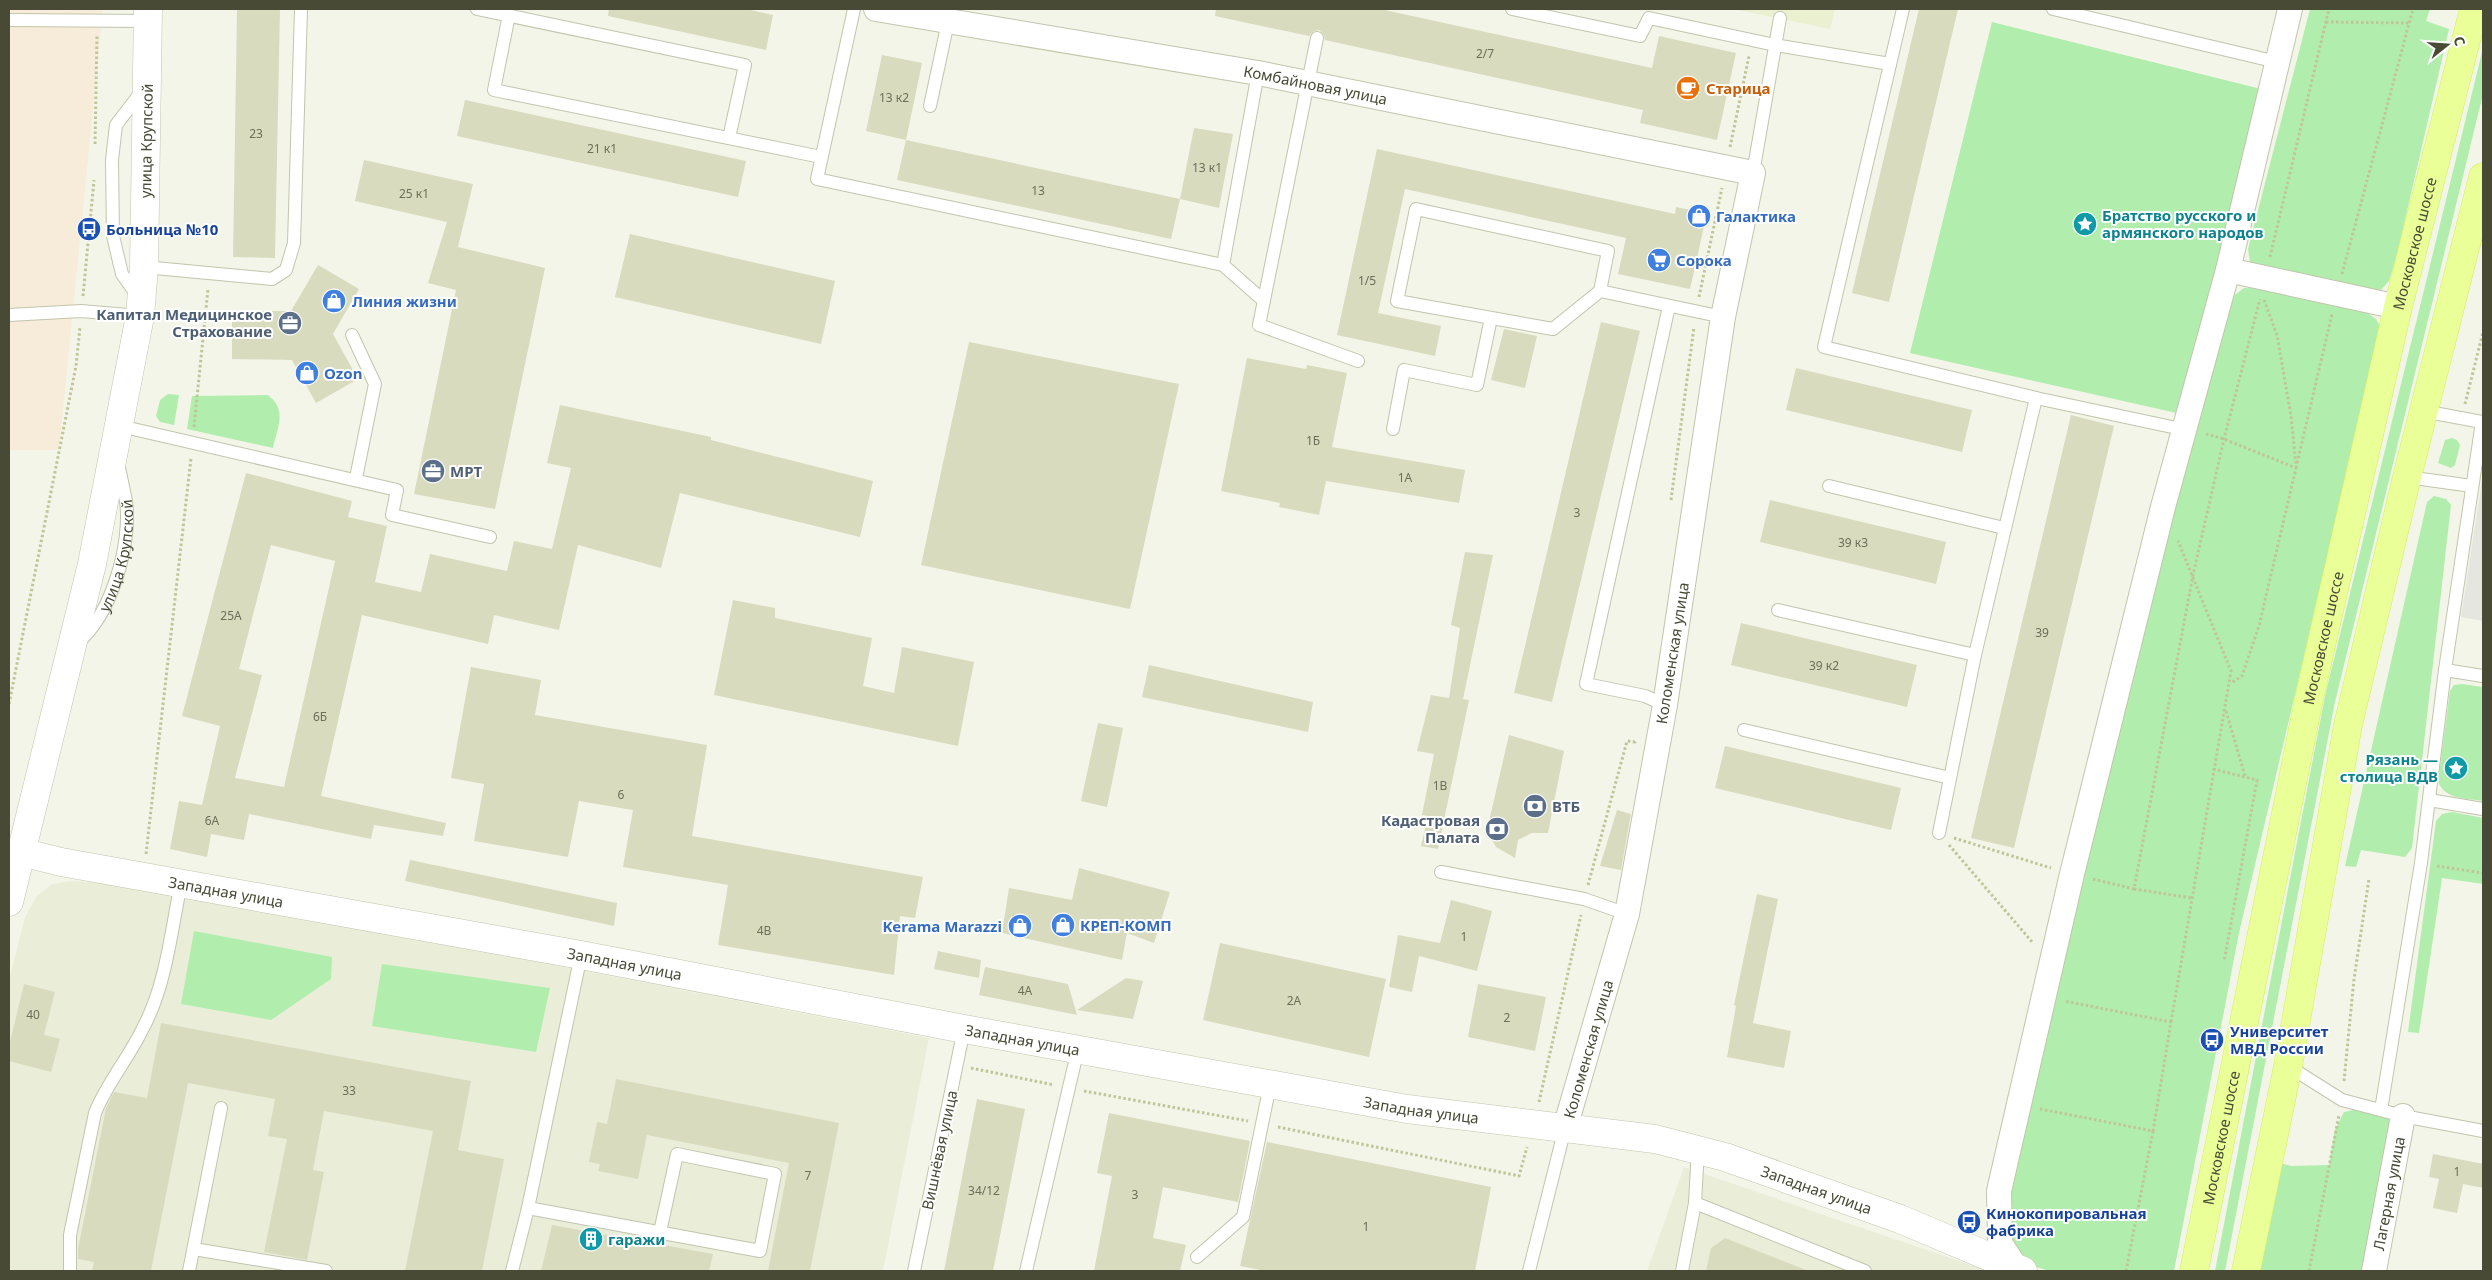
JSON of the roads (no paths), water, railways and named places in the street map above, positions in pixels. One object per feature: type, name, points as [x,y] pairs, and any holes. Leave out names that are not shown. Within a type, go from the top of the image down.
[{"type":"main road","name":"Московское шоссе","points":[[2194,1271],[2309,699],[2398,307],[2474,9]]},
{"type":"main road","points":[[2246,1271],[2288,1066],[2348,725],[2406,477],[2483,178]]},
{"type":"street","name":"Комбайновая улица","points":[[876,9],[914,12],[948,22],[1258,73],[1753,173]]},
{"type":"street","points":[[2020,1270],[2000,1243],[1999,1191],[2072,874],[2164,507],[2228,270],[2290,9]]},
{"type":"street","name":"улица Крупской","points":[[9,902],[15,851],[72,648],[92,564],[118,438],[140,308],[144,267],[148,15]]},
{"type":"street","name":"Коломенская улица","points":[[1565,1128],[1627,914],[1665,705],[1723,317],[1753,173]]},
{"type":"street","points":[[2228,270],[2398,307]]},
{"type":"street","name":"Западная улица","points":[[15,851],[581,955],[964,1029],[1270,1085],[1407,1109],[1655,1139],[1698,1148],[1900,1219],[2020,1270]]},
{"type":"street","name":"Лагерная улица","points":[[2374,1271],[2392,1113]]},
{"type":"lane","points":[[144,267],[272,279],[286,270],[294,243],[301,9]]},
{"type":"lane","points":[[477,9],[745,64],[729,138]]},
{"type":"lane","points":[[854,9],[817,179],[1223,264],[1264,301]]},
{"type":"lane","points":[[1516,9],[1640,36],[1649,18],[1775,45],[1890,64]]},
{"type":"lane","points":[[1902,9],[1824,347],[2036,398],[2186,430]]},
{"type":"lane","points":[[2053,9],[2277,62]]},
{"type":"lane","points":[[9,20],[98,20],[148,15]]},
{"type":"lane","points":[[509,15],[494,90],[822,157]]},
{"type":"lane","points":[[1753,173],[1780,18]]},
{"type":"lane","points":[[930,106],[948,22]]},
{"type":"lane","points":[[1317,38],[1310,83],[1259,325],[1358,360]]},
{"type":"lane","points":[[1223,264],[1258,73]]},
{"type":"lane","points":[[9,315],[140,308],[122,274],[112,236],[112,160],[116,125],[147,85]]},
{"type":"lane","points":[[1416,209],[1608,251],[1600,291],[1553,330],[1491,318],[1397,301],[1416,209]]},
{"type":"lane","points":[[1600,291],[1723,317]]},
{"type":"lane","points":[[1665,705],[1645,696],[1586,684],[1669,306]]},
{"type":"lane","points":[[1393,429],[1404,370],[1477,385],[1491,318]]},
{"type":"lane","points":[[352,335],[375,384],[356,478]]},
{"type":"lane","points":[[1939,833],[1975,656],[2036,398]]},
{"type":"lane","points":[[2392,1113],[2445,670],[2483,422],[2424,410]]},
{"type":"lane","points":[[118,438],[193,442],[356,478],[397,490],[392,515],[490,538]]},
{"type":"lane","points":[[2406,477],[2472,486]]},
{"type":"lane","points":[[1829,486],[2004,528]]},
{"type":"lane","points":[[1778,610],[1975,656]]},
{"type":"lane","points":[[2445,670],[2483,676]]},
{"type":"lane","points":[[1744,730],[1950,778]]},
{"type":"lane","points":[[2429,800],[2483,809]]},
{"type":"lane","points":[[1441,872],[1584,899],[1627,914]]},
{"type":"lane","points":[[70,1271],[70,1235],[95,1113],[102,1096],[142,1030],[152,1009],[158,990],[181,883]]},
{"type":"lane","points":[[512,1271],[528,1208],[581,955]]},
{"type":"lane","name":"Вишнёвая улица","points":[[914,1271],[964,1029]]},
{"type":"lane","points":[[1026,1271],[1078,1049]]},
{"type":"lane","points":[[2288,1066],[2342,1100],[2392,1113],[2483,1131]]},
{"type":"lane","points":[[1197,1257],[1243,1217],[1270,1085]]},
{"type":"lane","points":[[190,1271],[221,1108]]},
{"type":"lane","points":[[1529,1271],[1565,1128]]},
{"type":"lane","points":[[1682,1271],[1695,1203],[1698,1148]]},
{"type":"lane","points":[[528,1208],[760,1251],[775,1174],[677,1154],[660,1232]]},
{"type":"lane","points":[[1695,1203],[1865,1271]]},
{"type":"lane","points":[[194,1249],[326,1271]]},
{"type":"place","name":"Старица","points":[[1688,88]]},
{"type":"place","name":"Галактика","points":[[1699,216]]},
{"type":"place","name":"Братство русского и армянского народов","points":[[2085,224]]},
{"type":"place","name":"Больница №10","points":[[89,229]]},
{"type":"place","name":"Сорока","points":[[1659,260]]},
{"type":"place","name":"Линия жизни","points":[[334,301]]},
{"type":"place","name":"Капитал Медицинское Страхование","points":[[290,323]]},
{"type":"place","name":"Ozon","points":[[307,373]]},
{"type":"place","name":"МРТ","points":[[433,471]]},
{"type":"place","name":"Рязань — столица ВДВ","points":[[2456,768]]},
{"type":"place","name":"ВТБ","points":[[1535,806]]},
{"type":"place","name":"Кадастровая Палата","points":[[1497,829]]},
{"type":"place","name":"КРЕП-КОМП","points":[[1063,925]]},
{"type":"place","name":"Kerama Marazzi","points":[[1020,926]]},
{"type":"place","name":"Университет МВД России","points":[[2212,1040]]},
{"type":"place","name":"Кинокопировальная фабрика","points":[[1969,1222]]},
{"type":"place","name":"гаражи","points":[[591,1239]]}]
